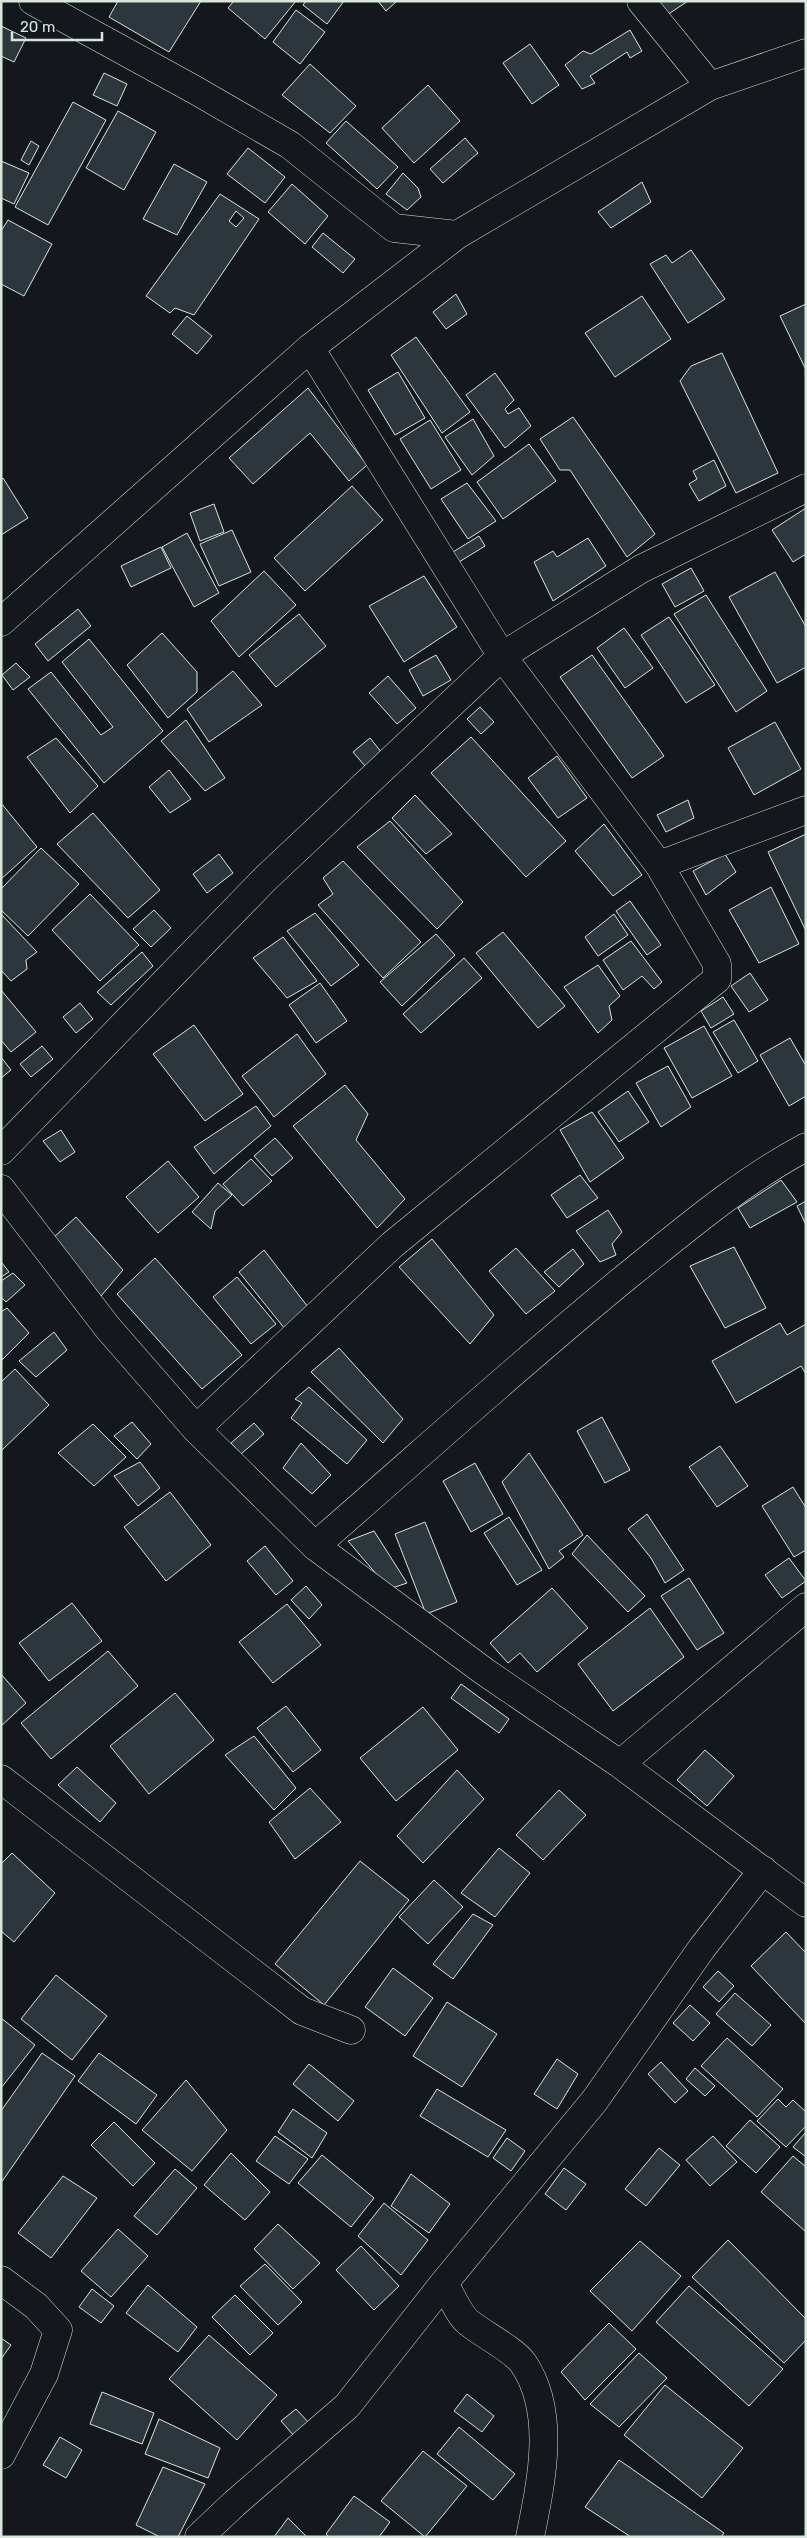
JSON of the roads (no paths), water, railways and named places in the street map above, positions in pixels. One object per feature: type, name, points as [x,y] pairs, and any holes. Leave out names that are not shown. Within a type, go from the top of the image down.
[{"type":"street","points":[[33,1],[195,90],[290,145],[394,228],[457,235]]},
{"type":"street","points":[[641,1],[710,86]]},
{"type":"street","points":[[1,622],[310,348],[457,235],[710,86],[806,53]]},
{"type":"street","points":[[196,1429],[392,1245],[716,979],[717,964],[659,865],[502,656],[310,348]]},
{"type":"street","points":[[1,1151],[265,879],[502,656],[641,569],[806,488]]},
{"type":"street","points":[[659,865],[806,810]]},
{"type":"street","points":[[315,1546],[568,1324],[683,1231],[745,1185],[768,1168],[806,1148]]},
{"type":"street","points":[[1,1190],[108,1328],[196,1429],[315,1546],[485,1672],[620,1764],[806,1904]]},
{"type":"street","points":[[620,1764],[806,1607]]},
{"type":"street","points":[[1,1779],[302,2010],[351,2030]]},
{"type":"street","points":[[199,2537],[235,2503],[347,2406],[444,2283],[595,2100],[702,1948],[763,1870]]},
{"type":"street","points":[[1,2280],[36,2306],[58,2330],[44,2374],[1,2455]]},
{"type":"street","points":[[444,2283],[466,2320],[522,2362],[536,2392],[542,2420],[540,2486],[530,2537]]}]
